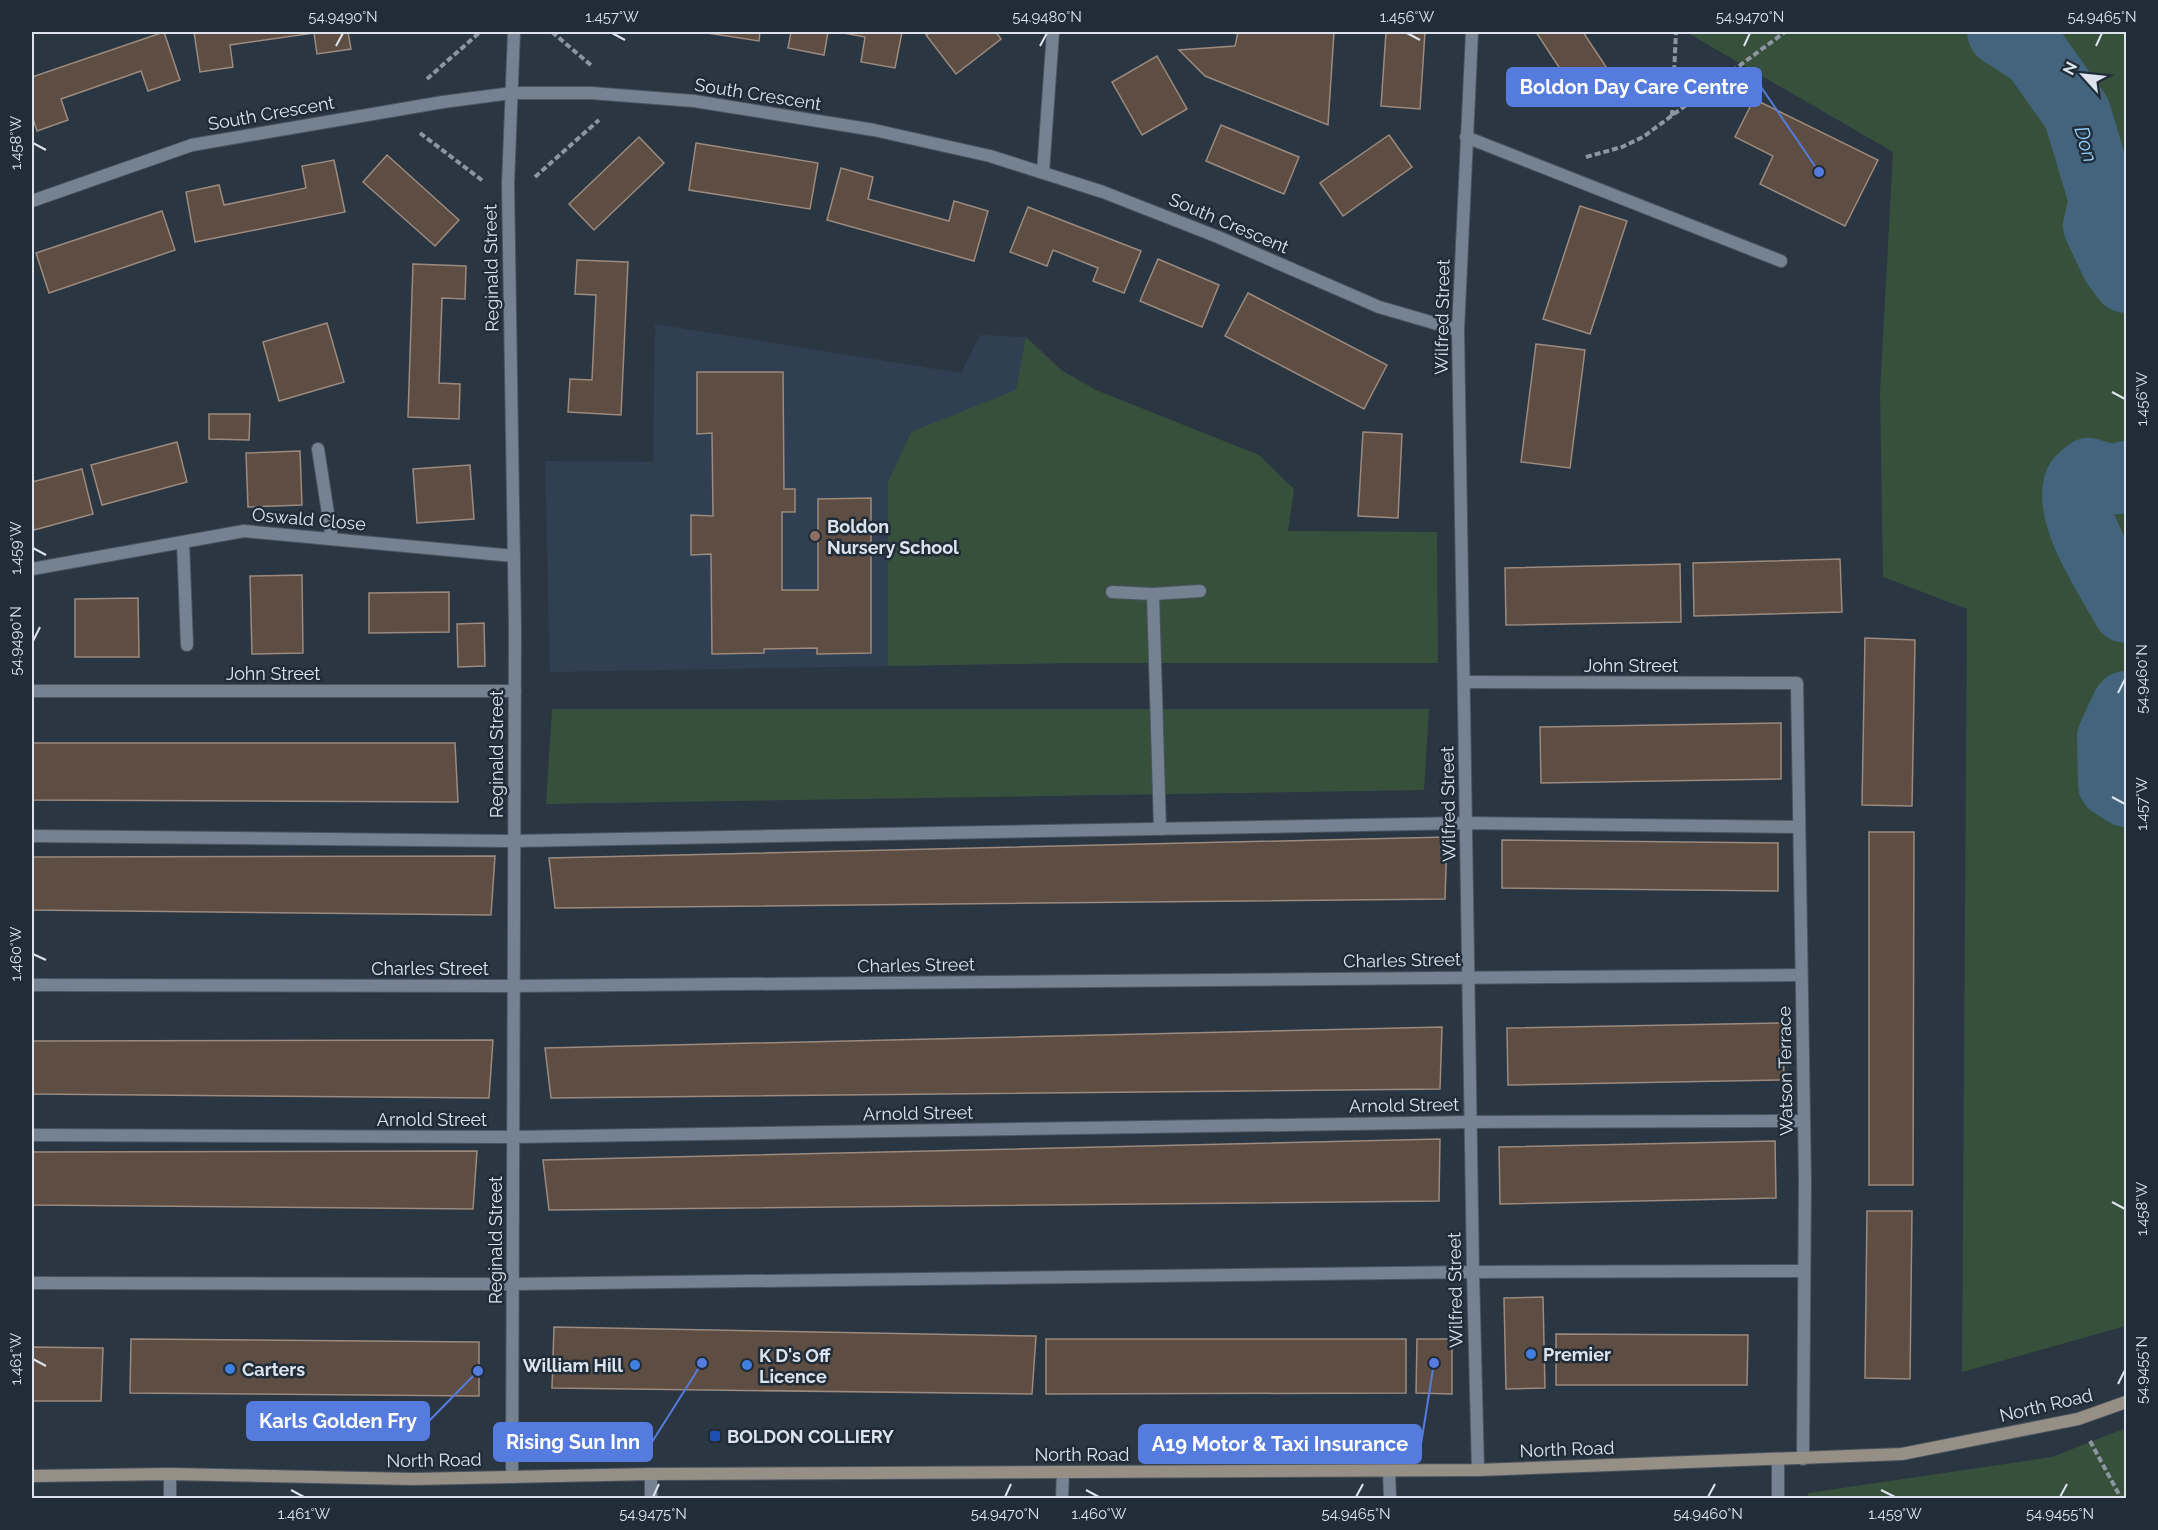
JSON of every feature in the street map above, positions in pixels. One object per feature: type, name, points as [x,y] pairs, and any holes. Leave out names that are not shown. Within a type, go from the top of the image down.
[{"type":"street","name":"Reginald Street","points":[[512,1477],[515,691],[508,184],[514,32]]},
{"type":"street","points":[[1043,172],[1053,32]]},
{"type":"street","name":"Wilfred Street","points":[[1472,32],[1458,330],[1470,1122],[1478,1470]]},
{"type":"street","name":"South Crescent","points":[[32,201],[192,145],[443,102],[512,93],[591,93],[693,101],[874,130],[990,156],[1160,213],[1379,307],[1458,330]]},
{"type":"street","points":[[1466,137],[1780,261]]},
{"type":"street","points":[[318,449],[332,539]]},
{"type":"street","name":"Oswald Close","points":[[32,569],[244,531],[514,556]]},
{"type":"street","points":[[183,542],[187,645]]},
{"type":"street","points":[[1112,592],[1153,594],[1200,591]]},
{"type":"street","points":[[1153,594],[1160,829]]},
{"type":"street","name":"John Street","points":[[1464,682],[1797,684]]},
{"type":"street","name":"Watson Terrace","points":[[1797,684],[1804,1121],[1803,1459]]},
{"type":"street","name":"John Street","points":[[32,691],[515,691]]},
{"type":"street","points":[[32,836],[514,841],[1466,823],[1799,827]]},
{"type":"street","name":"Charles Street","points":[[32,985],[514,986],[1801,975]]},
{"type":"street","name":"Arnold Street","points":[[32,1135],[513,1137],[1470,1122],[1804,1121]]},
{"type":"street","points":[[32,1283],[513,1284],[1804,1270]]},
{"type":"street","name":"North Road","points":[[32,1476],[170,1474],[413,1479],[651,1474],[1389,1471],[1778,1460],[1902,1454],[2078,1419],[2127,1402]]},
{"type":"street","points":[[1778,1460],[1778,1498]]},
{"type":"street","points":[[1389,1471],[1390,1498]]},
{"type":"street","points":[[1062,1498],[1063,1472]]},
{"type":"street","points":[[170,1474],[170,1498]]},
{"type":"street","points":[[651,1474],[651,1498]]},
{"type":"path","points":[[1672,116],[1676,32]]},
{"type":"path","points":[[1556,173],[1589,155],[1622,147],[1643,137],[1785,32]]},
{"type":"path","points":[[2078,1419],[2121,1498]]},
{"type":"shaded area","name":"Boldon Nursery School","points":[[655,324],[961,373],[980,335],[1026,337],[1061,370],[1096,390],[1070,663],[550,672],[545,461],[653,462]]},
{"type":"green space","points":[[1686,32],[2126,32],[2126,1326],[1962,1372],[1967,609],[1883,577],[1880,392],[1893,152]]},
{"type":"green space","points":[[1026,337],[1061,370],[1096,390],[1259,455],[1294,489],[1288,531],[1437,532],[1438,663],[1070,663],[888,666],[888,482],[911,432],[1016,390]]},
{"type":"green space","points":[[552,709],[1429,709],[1424,790],[546,804]]},
{"type":"green space","points":[[2126,1428],[2126,1498],[1808,1498],[1808,1493],[2052,1457]]},
{"type":"building","points":[[164,32],[180,80],[148,91],[141,71],[61,99],[68,120],[37,131],[32,116],[32,77]]},
{"type":"building","points":[[194,32],[348,32],[351,49],[317,54],[314,33],[230,45],[233,67],[200,72]]},
{"type":"building","points":[[701,32],[760,32],[759,41]]},
{"type":"building","points":[[791,32],[828,32],[824,55],[788,48]]},
{"type":"building","points":[[839,32],[902,32],[895,68],[861,62],[865,37]]},
{"type":"building","points":[[931,32],[996,32],[1001,39],[956,74],[926,35]]},
{"type":"building","points":[[1238,32],[1334,32],[1328,125],[1205,76],[1179,50],[1235,46]]},
{"type":"building","points":[[1386,32],[1425,32],[1420,109],[1381,106]]},
{"type":"building","points":[[1536,32],[1583,32],[1614,79],[1581,101]]},
{"type":"building","points":[[1157,56],[1187,109],[1142,135],[1112,82]]},
{"type":"building","points":[[1754,99],[1878,160],[1845,226],[1760,184],[1773,156],[1735,137]]},
{"type":"building","points":[[1221,125],[1299,157],[1284,194],[1206,161]]},
{"type":"building","points":[[1389,135],[1412,167],[1343,216],[1320,183]]},
{"type":"building","points":[[639,137],[664,163],[594,230],[569,204]]},
{"type":"building","points":[[696,143],[818,163],[810,209],[689,190]]},
{"type":"building","points":[[387,155],[459,220],[435,246],[363,182]]},
{"type":"building","points":[[334,160],[345,212],[195,242],[186,192],[219,185],[224,205],[306,188],[302,166]]},
{"type":"building","points":[[841,168],[873,177],[868,199],[949,221],[954,201],[988,211],[974,261],[827,220]]},
{"type":"building","points":[[1580,206],[1627,221],[1590,334],[1543,319]]},
{"type":"building","points":[[1028,207],[1141,251],[1124,293],[1093,281],[1098,268],[1053,250],[1047,266],[1010,252]]},
{"type":"building","points":[[162,211],[175,250],[49,293],[36,253]]},
{"type":"building","points":[[1158,259],[1219,285],[1202,327],[1140,301]]},
{"type":"building","points":[[577,260],[628,262],[621,415],[568,412],[570,379],[592,380],[596,295],[575,294]]},
{"type":"building","points":[[413,264],[466,266],[465,299],[442,298],[439,383],[460,384],[459,419],[408,417]]},
{"type":"building","points":[[1248,293],[1387,365],[1364,409],[1225,336]]},
{"type":"building","points":[[327,323],[344,382],[279,401],[263,342]]},
{"type":"building","points":[[1536,344],[1585,350],[1570,468],[1521,462]]},
{"type":"building","points":[[697,372],[783,372],[784,489],[795,489],[795,512],[782,512],[782,590],[818,590],[818,499],[871,498],[871,653],[817,654],[817,648],[764,649],[764,653],[712,654],[711,554],[691,555],[691,515],[713,516],[712,433],[697,434]]},
{"type":"building","points":[[209,414],[250,414],[249,440],[209,439]]},
{"type":"building","points":[[1363,432],[1402,434],[1398,518],[1358,516]]},
{"type":"building","points":[[177,442],[187,482],[102,505],[91,465]]},
{"type":"building","points":[[300,451],[302,505],[248,507],[246,453]]},
{"type":"building","points":[[470,465],[474,519],[417,523],[413,469]]},
{"type":"building","points":[[82,469],[93,514],[34,530],[32,482]]},
{"type":"building","points":[[1840,559],[1842,612],[1694,616],[1693,563]]},
{"type":"building","points":[[1680,564],[1681,622],[1506,625],[1505,568]]},
{"type":"building","points":[[302,575],[303,653],[252,654],[250,576]]},
{"type":"building","points":[[449,592],[449,632],[369,633],[369,593]]},
{"type":"building","points":[[138,598],[139,657],[75,657],[75,599]]},
{"type":"building","points":[[484,623],[485,666],[458,667],[457,624]]},
{"type":"building","points":[[1865,638],[1915,640],[1912,806],[1862,805]]},
{"type":"building","points":[[1781,723],[1781,779],[1541,783],[1540,727]]},
{"type":"building","points":[[32,743],[455,743],[458,802],[32,800]]},
{"type":"building","points":[[1869,832],[1914,832],[1913,1185],[1869,1185]]},
{"type":"building","points":[[1447,837],[1445,899],[555,908],[549,858]]},
{"type":"building","points":[[1502,840],[1778,843],[1778,891],[1502,888]]},
{"type":"building","points":[[495,856],[491,915],[32,910],[32,857]]},
{"type":"building","points":[[1783,1023],[1784,1080],[1508,1085],[1507,1028]]},
{"type":"building","points":[[1442,1027],[1440,1089],[551,1098],[545,1048]]},
{"type":"building","points":[[493,1040],[489,1098],[32,1094],[32,1041]]},
{"type":"building","points":[[1440,1139],[1439,1201],[549,1210],[543,1160]]},
{"type":"building","points":[[1775,1141],[1776,1198],[1500,1204],[1499,1147]]},
{"type":"building","points":[[477,1151],[473,1209],[32,1205],[32,1152]]},
{"type":"building","points":[[1867,1211],[1912,1211],[1910,1379],[1865,1378]]},
{"type":"building","points":[[1543,1297],[1545,1388],[1506,1389],[1504,1298]]},
{"type":"building","points":[[554,1327],[1036,1336],[1032,1394],[552,1388]]},
{"type":"building","points":[[1556,1334],[1748,1335],[1747,1385],[1556,1385]]},
{"type":"building","points":[[131,1339],[479,1342],[479,1396],[130,1393]]},
{"type":"building","points":[[1046,1339],[1406,1339],[1406,1393],[1046,1394]]},
{"type":"building","points":[[1417,1339],[1452,1339],[1452,1394],[1416,1393]]},
{"type":"building","points":[[32,1347],[103,1348],[101,1401],[32,1401]]},
{"type":"waterway","name":"Don","points":[[2001,32],[2035,54],[2077,113],[2103,200],[2097,226],[2115,264],[2126,279]]},
{"type":"waterway","name":"Don","points":[[2126,475],[2116,480],[2089,472],[2078,484],[2076,500],[2085,532],[2101,566],[2126,609]]},
{"type":"waterway","name":"Don","points":[[2126,705],[2111,737],[2112,784],[2126,793]]},
{"type":"place","name":"Boldon Day Care Centre","points":[[1819,172]]},
{"type":"place","name":"Boldon Nursery School","points":[[815,536]]},
{"type":"place","name":"Premier","points":[[1531,1354]]},
{"type":"place","name":"Rising Sun Inn","points":[[702,1363]]},
{"type":"place","name":"A19 Motor & Taxi Insurance","points":[[1434,1363]]},
{"type":"place","name":"William Hill","points":[[635,1365]]},
{"type":"place","name":"K D's Off Licence","points":[[747,1365]]},
{"type":"place","name":"Carters","points":[[230,1369]]},
{"type":"place","name":"Karls Golden Fry","points":[[478,1371]]},
{"type":"place","name":"BOLDON COLLIERY","points":[[715,1436]]}]
